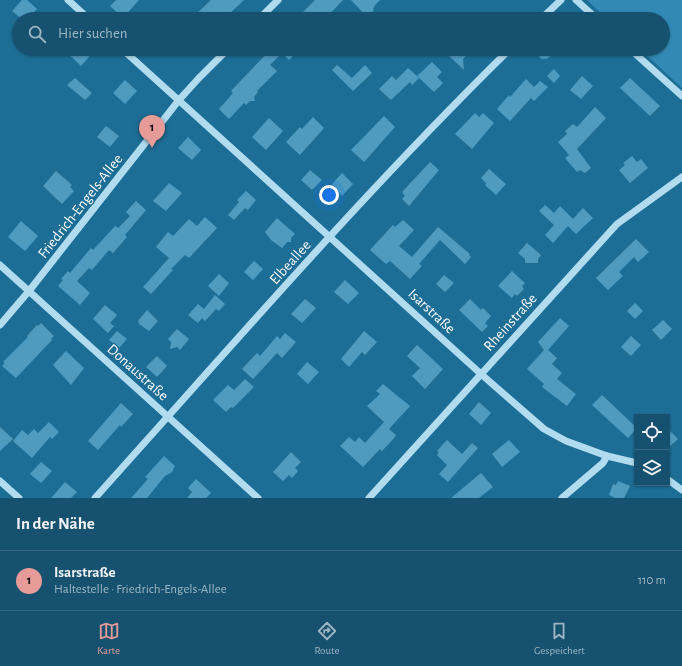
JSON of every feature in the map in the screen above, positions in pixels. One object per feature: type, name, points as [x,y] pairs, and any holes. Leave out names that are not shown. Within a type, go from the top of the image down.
[{"type":"street","points":[[68,0],[81,12]]},
{"type":"street","points":[[266,12],[278,0]]},
{"type":"street","points":[[548,12],[561,0]]},
{"type":"street","points":[[576,0],[589,12]]},
{"type":"street","name":"Isarstraße","points":[[130,56],[331,236],[481,374],[544,429],[566,441],[607,456],[634,462]]},
{"type":"street","name":"Friedrich-Engels-Allee","points":[[0,324],[29,291],[180,100],[221,56]]},
{"type":"street","name":"Elbeallee","points":[[95,498],[331,236],[433,127],[503,56]]},
{"type":"street","points":[[638,56],[682,96]]},
{"type":"street","name":"Rheinstraße","points":[[369,498],[617,224],[682,177]]},
{"type":"street","name":"Donaustraße","points":[[0,265],[258,498]]},
{"type":"street","points":[[562,498],[603,463],[607,456]]},
{"type":"street","points":[[0,480],[19,498]]},
{"type":"street","points":[[670,481],[682,490]]},
{"type":"shaded area","points":[[587,0],[682,0],[682,88],[648,56],[670,56],[670,12],[600,12]]},
{"type":"building","points":[[22,0],[27,0],[37,9],[34,12],[12,11]]},
{"type":"building","points":[[116,0],[139,0],[128,12],[116,12],[110,6]]},
{"type":"building","points":[[211,0],[244,0],[231,12],[198,12]]},
{"type":"building","points":[[315,0],[343,0],[332,12],[303,12]]},
{"type":"building","points":[[351,0],[380,0],[375,5],[372,12],[362,12]]},
{"type":"building","points":[[70,56],[90,56],[81,66]]},
{"type":"building","points":[[264,56],[279,56],[270,65],[277,71],[257,91],[258,92],[254,97],[255,101],[250,101],[246,105],[244,103],[229,119],[219,109],[233,93],[231,91]]},
{"type":"building","points":[[285,56],[293,56],[289,60]]},
{"type":"building","points":[[449,56],[466,56],[463,59],[464,70]]},
{"type":"building","points":[[539,56],[551,56],[547,59],[541,59]]},
{"type":"building","points":[[432,62],[442,72],[437,77],[443,83],[434,92],[417,76]]},
{"type":"building","points":[[337,65],[352,78],[365,65],[372,73],[353,91],[332,70]]},
{"type":"building","points":[[408,68],[419,78],[412,85],[410,82],[391,100],[379,89],[392,76],[396,80]]},
{"type":"building","points":[[554,69],[560,76],[554,83],[547,76]]},
{"type":"building","points":[[582,76],[593,86],[581,99],[570,90]]},
{"type":"building","points":[[75,78],[92,93],[85,100],[67,85]]},
{"type":"building","points":[[630,78],[660,106],[650,116],[620,88]]},
{"type":"building","points":[[526,79],[534,87],[540,81],[548,87],[534,101],[531,98],[510,121],[497,109]]},
{"type":"building","points":[[125,80],[137,91],[125,104],[113,93]]},
{"type":"building","points":[[595,107],[606,118],[577,149],[591,168],[585,173],[580,170],[577,172],[565,158],[569,155],[558,142],[567,134],[565,131],[573,124],[577,127]]},
{"type":"building","points":[[475,113],[479,117],[483,113],[494,123],[472,149],[455,134]]},
{"type":"building","points":[[384,116],[395,127],[364,162],[351,150]]},
{"type":"building","points":[[313,117],[324,128],[300,155],[286,142],[300,127],[302,129]]},
{"type":"building","points":[[269,118],[283,131],[266,150],[252,137]]},
{"type":"building","points":[[106,126],[119,136],[110,147],[97,137]]},
{"type":"building","points":[[188,137],[201,150],[192,160],[178,148]]},
{"type":"building","points":[[632,156],[637,162],[641,159],[648,168],[630,183],[619,170],[625,165],[623,163]]},
{"type":"building","points":[[430,162],[439,170],[409,206],[402,199],[405,196],[402,192]]},
{"type":"building","points":[[489,169],[506,184],[496,195],[485,185],[486,183],[481,178]]},
{"type":"building","points":[[310,170],[322,180],[312,190],[301,180]]},
{"type":"building","points":[[56,171],[72,185],[70,187],[74,191],[62,204],[43,186]]},
{"type":"building","points":[[342,173],[353,184],[342,196],[332,184]]},
{"type":"building","points":[[169,183],[182,193],[166,211],[153,201]]},
{"type":"building","points":[[246,191],[256,200],[248,210],[245,208],[234,220],[228,215],[239,202],[237,200]]},
{"type":"building","points":[[136,201],[146,210],[125,235],[127,237],[113,253],[109,250],[92,270],[89,268],[77,281],[90,293],[80,305],[58,286],[63,280],[61,279],[68,271],[70,273],[91,248],[93,250],[115,226],[118,228],[130,216],[126,212]]},
{"type":"building","points":[[545,205],[554,213],[560,206],[573,219],[583,208],[593,218],[576,234],[568,226],[553,243],[545,235],[554,225],[539,211]]},
{"type":"building","points":[[205,217],[217,228],[189,258],[185,255],[171,269],[173,270],[151,294],[143,287],[169,258],[156,247],[168,232],[173,236],[189,219],[197,226]]},
{"type":"building","points":[[277,218],[295,234],[291,238],[291,242],[287,242],[282,248],[271,240],[265,232]]},
{"type":"building","points":[[403,220],[414,230],[399,246],[412,257],[438,227],[470,254],[469,255],[471,257],[465,264],[440,240],[419,264],[422,266],[410,279],[390,261],[386,264],[370,250],[393,225],[395,227]]},
{"type":"building","points":[[21,221],[38,236],[25,251],[8,237]]},
{"type":"building","points":[[636,239],[649,252],[638,262],[634,257],[619,272],[623,276],[608,290],[596,278]]},
{"type":"building","points":[[527,243],[541,255],[538,259],[538,263],[525,263],[525,259],[518,253]]},
{"type":"building","points":[[254,261],[263,269],[253,280],[244,272]]},
{"type":"building","points":[[512,271],[525,283],[522,286],[524,289],[517,296],[515,294],[512,298],[498,286]]},
{"type":"building","points":[[219,274],[229,283],[219,296],[208,286]]},
{"type":"building","points":[[444,275],[454,283],[445,292],[436,284]]},
{"type":"building","points":[[345,280],[359,293],[348,304],[334,292]]},
{"type":"building","points":[[215,295],[225,304],[219,311],[216,309],[205,321],[202,318],[198,323],[188,315],[198,304],[204,309]]},
{"type":"building","points":[[305,299],[316,308],[302,323],[291,314]]},
{"type":"building","points":[[470,299],[481,310],[483,308],[491,316],[485,323],[488,326],[482,332],[459,310]]},
{"type":"building","points":[[635,303],[643,311],[635,319],[627,311]]},
{"type":"building","points":[[105,305],[117,315],[110,323],[114,326],[108,333],[93,319]]},
{"type":"building","points":[[147,310],[158,321],[149,331],[139,324],[138,321]]},
{"type":"building","points":[[560,318],[569,326],[548,350],[557,358],[552,364],[562,373],[557,379],[576,394],[567,406],[542,387],[544,384],[527,369],[544,350],[538,342]]},
{"type":"building","points":[[663,320],[672,329],[661,340],[652,330]]},
{"type":"building","points":[[41,323],[54,336],[51,339],[52,340],[16,378],[2,366],[5,363],[3,362],[28,337],[27,336],[37,325],[38,326]]},
{"type":"building","points":[[177,329],[189,339],[180,350],[177,347],[170,349],[171,342],[168,339]]},
{"type":"building","points":[[117,331],[127,339],[119,348],[109,340]]},
{"type":"building","points":[[364,331],[377,342],[365,355],[362,352],[349,367],[341,359]]},
{"type":"building","points":[[285,333],[296,342],[282,358],[277,353],[253,379],[242,369],[257,353],[260,356],[277,336],[280,339]]},
{"type":"building","points":[[631,336],[641,345],[631,356],[621,347]]},
{"type":"building","points":[[417,345],[443,369],[425,389],[412,376],[420,368],[407,356]]},
{"type":"building","points":[[66,351],[84,368],[71,385],[53,365]]},
{"type":"building","points":[[157,356],[167,366],[157,377],[146,367]]},
{"type":"building","points":[[307,362],[319,372],[308,384],[297,374]]},
{"type":"building","points":[[245,379],[254,387],[233,408],[231,407],[226,412],[213,400],[228,385],[234,390]]},
{"type":"building","points":[[383,384],[410,406],[389,429],[396,435],[395,437],[382,451],[380,449],[363,467],[340,446],[349,437],[355,442],[359,437],[365,443],[384,422],[367,406],[380,394],[376,391]]},
{"type":"building","points":[[602,395],[634,425],[634,431],[628,438],[592,405]]},
{"type":"building","points":[[479,402],[491,413],[481,425],[469,414]]},
{"type":"building","points":[[121,403],[133,414],[121,427],[120,425],[98,450],[88,441]]},
{"type":"building","points":[[49,422],[59,432],[52,439],[50,437],[32,458],[13,441],[22,430],[28,435],[34,429],[38,433]]},
{"type":"building","points":[[0,427],[13,439],[0,451]]},
{"type":"building","points":[[670,431],[678,439],[670,446]]},
{"type":"building","points":[[447,440],[462,454],[472,443],[478,448],[448,482],[439,474],[447,465],[437,455],[439,452],[437,451]]},
{"type":"building","points":[[509,440],[520,452],[502,467],[492,454]]},
{"type":"building","points":[[291,452],[301,462],[295,468],[298,471],[292,478],[289,475],[283,481],[273,472]]},
{"type":"building","points":[[164,456],[175,466],[172,472],[165,476],[147,498],[131,498],[148,479],[145,477]]},
{"type":"building","points":[[41,462],[52,471],[41,483],[30,474]]},
{"type":"building","points":[[481,473],[493,487],[479,498],[451,498]]},
{"type":"building","points":[[196,479],[211,493],[206,498],[187,498],[192,492],[188,488]]},
{"type":"building","points":[[618,481],[630,486],[624,498],[615,498],[609,495],[613,484],[616,485]]},
{"type":"building","points":[[65,482],[77,492],[71,498],[51,498]]},
{"type":"place","name":"Isarstraße","points":[[152,148]]}]
